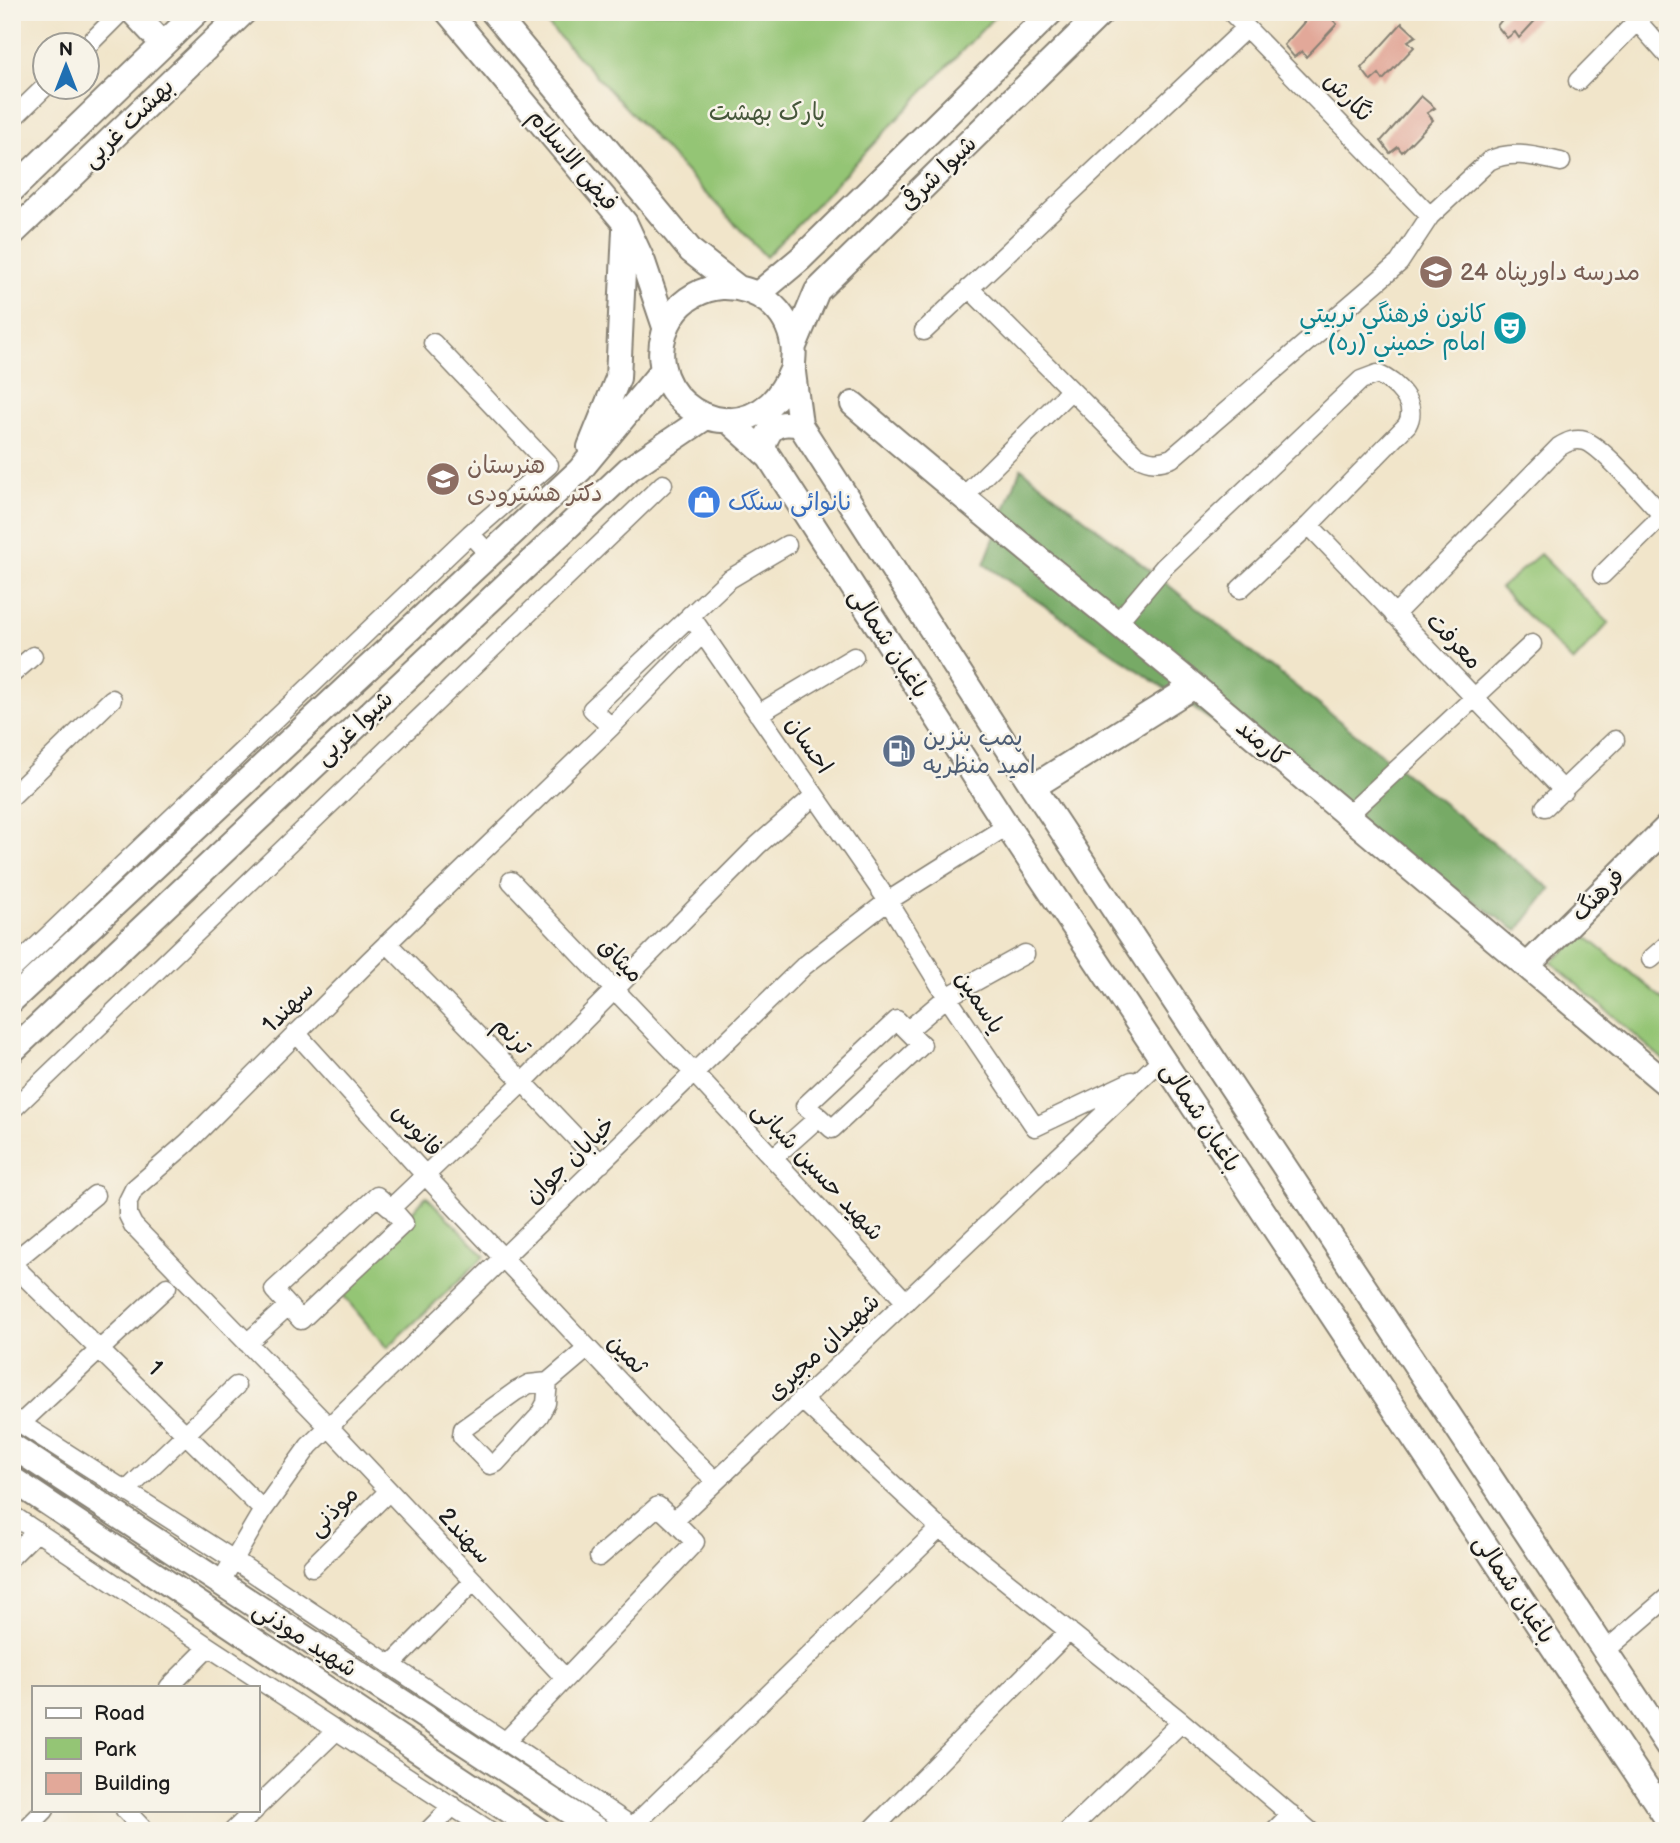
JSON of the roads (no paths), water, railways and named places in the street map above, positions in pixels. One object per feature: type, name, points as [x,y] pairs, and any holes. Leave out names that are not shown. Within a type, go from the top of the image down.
[{"type":"main road","points":[[133,12],[163,44]]},
{"type":"main road","name":"بهشت غربی","points":[[12,190],[197,12]]},
{"type":"main road","name":"بهشت غربی","points":[[12,234],[244,12]]},
{"type":"main road","name":"فیض الاسلام","points":[[448,12],[625,223],[643,262],[665,327]]},
{"type":"main road","name":"فیض الاسلام","points":[[493,12],[691,251],[747,290]]},
{"type":"main road","name":"شیوا شرقی","points":[[747,290],[800,259],[1051,12]]},
{"type":"main road","name":"شیوا شرقی","points":[[793,357],[817,291],[1102,12]]},
{"type":"main road","points":[[580,470],[618,378],[625,223]]},
{"type":"main road","points":[[715,288],[747,290],[775,307],[788,325],[793,357],[783,389],[769,405],[750,416],[717,418],[686,407],[671,391],[662,371],[660,349],[665,327],[677,309],[694,295],[715,288]]},
{"type":"main road","name":"باغبان شمالی","points":[[793,357],[800,425],[1033,787],[1668,1746]]},
{"type":"main road","name":"شیوا غربی","points":[[15,985],[580,470],[662,371]]},
{"type":"main road","name":"کارمند","points":[[853,404],[962,498],[1194,686],[1528,965],[1668,1085]]},
{"type":"main road","name":"باغبان شمالی","points":[[717,418],[769,457],[1007,826],[1155,1066],[1667,1817]]},
{"type":"main road","name":"شیوا غربی","points":[[12,1051],[629,469],[717,418]]},
{"type":"main road","points":[[763,452],[765,438],[773,427],[786,422],[800,425]]},
{"type":"main road","points":[[1033,787],[1194,686]]},
{"type":"main road","name":"فرهنگ","points":[[1528,965],[1668,826]]},
{"type":"main road","name":"شهید موذنی","points":[[15,1429],[220,1583],[599,1831]]},
{"type":"main road","name":"شهید موذنی","points":[[12,1479],[540,1831]]},
{"type":"street","points":[[101,32],[121,12]]},
{"type":"street","name":"نگارش","points":[[1231,12],[1430,216]]},
{"type":"street","points":[[1578,81],[1637,15],[1668,56]]},
{"type":"street","points":[[924,331],[1247,28]]},
{"type":"street","points":[[12,119],[32,100]]},
{"type":"street","points":[[969,288],[1137,456],[1147,461],[1160,462],[1172,458],[1399,263],[1430,216],[1479,170],[1498,156],[1517,154],[1562,162]]},
{"type":"street","points":[[15,985],[470,534],[550,465],[433,343]]},
{"type":"street","points":[[1117,623],[1164,567],[1361,380],[1377,374],[1386,378],[1409,402],[1412,410],[1410,419],[1309,525],[1240,589]]},
{"type":"street","points":[[962,498],[1071,390]]},
{"type":"street","points":[[1394,615],[1559,447],[1577,439],[1596,446],[1665,518],[1602,575]]},
{"type":"street","points":[[12,1110],[663,484]]},
{"type":"street","name":"معرفت","points":[[1309,525],[1564,790]]},
{"type":"street","points":[[470,534],[489,554]]},
{"type":"street","points":[[611,727],[592,709],[728,580],[787,545]]},
{"type":"street","name":"احسان","points":[[690,615],[888,901]]},
{"type":"street","name":"1سهند","points":[[329,1427],[133,1225],[128,1215],[128,1201],[134,1189],[187,1143],[703,634]]},
{"type":"street","points":[[1348,815],[1532,644]]},
{"type":"street","points":[[12,674],[33,656]]},
{"type":"street","points":[[758,714],[854,657]]},
{"type":"street","points":[[12,796],[112,699]]},
{"type":"street","points":[[1545,807],[1615,740]]},
{"type":"street","points":[[391,1208],[523,1082],[758,845],[814,796]]},
{"type":"street","name":"خیابان جوان","points":[[220,1583],[263,1510],[309,1446],[804,966],[888,901],[1007,826]]},
{"type":"street","name":"میثاق","points":[[511,881],[695,1074]]},
{"type":"street","name":"یاسمین","points":[[888,901],[947,997],[1035,1127],[1155,1066]]},
{"type":"street","name":"ترنم","points":[[387,943],[601,1164]]},
{"type":"street","points":[[1651,959],[1668,944]]},
{"type":"street","points":[[908,1030],[947,997],[1025,954]]},
{"type":"street","points":[[897,1020],[922,1045],[832,1129],[819,1117],[805,1106],[897,1020]]},
{"type":"street","name":"فانوس","points":[[296,1033],[504,1258]]},
{"type":"street","name":"شهیدان مجیری","points":[[674,1521],[1155,1066]]},
{"type":"street","name":"شهید حسین شبانی","points":[[695,1074],[906,1302]]},
{"type":"street","points":[[773,1158],[819,1117]]},
{"type":"street","points":[[13,1263],[95,1195]]},
{"type":"street","points":[[377,1196],[391,1208],[404,1223],[301,1320],[274,1290],[377,1196]]},
{"type":"street","name":"ثمین","points":[[504,1258],[716,1481]]},
{"type":"street","name":"1","points":[[13,1263],[263,1510]]},
{"type":"street","points":[[167,1287],[15,1429],[126,1491],[234,1560],[633,1829],[940,1528]]},
{"type":"street","points":[[247,1343],[288,1306]]},
{"type":"street","points":[[548,1382],[546,1404],[539,1416],[496,1463],[490,1465],[462,1436],[463,1429],[516,1391],[529,1384],[548,1382],[588,1348]]},
{"type":"street","points":[[126,1491],[236,1386]]},
{"type":"street","points":[[801,1399],[940,1528],[1182,1722],[1310,1831]]},
{"type":"street","name":"2سهند","points":[[329,1427],[565,1678]]},
{"type":"street","name":"موذنی","points":[[312,1567],[389,1491]]},
{"type":"street","points":[[505,1742],[695,1542],[658,1506],[599,1557]]},
{"type":"street","points":[[12,1515],[491,1831]]},
{"type":"street","points":[[12,1556],[37,1531]]},
{"type":"street","points":[[391,1665],[474,1581]]},
{"type":"street","points":[[1605,1651],[1668,1597]]},
{"type":"street","points":[[871,1831],[1069,1631]]},
{"type":"street","points":[[170,1686],[209,1647]]},
{"type":"street","points":[[1068,1831],[1182,1722]]},
{"type":"street","points":[[259,1805],[336,1731]]},
{"type":"street","points":[[428,1831],[453,1806]]},
{"type":"street","points":[[24,1831],[43,1812]]},
{"type":"street","points":[[127,1812],[145,1831]]},
{"type":"street","points":[[233,1831],[252,1812]]},
{"type":"street","points":[[1274,1831],[1291,1814]]},
{"type":"place","name":"مدرسه داورپناه 24","points":[[1436,272]]},
{"type":"place","name":"كانون فرهنگي تربيتي امام خميني (ره)","points":[[1510,328]]},
{"type":"place","name":"هنرستان دکتر هشترودی","points":[[443,479]]},
{"type":"place","name":"نانوائی سنگک","points":[[704,502]]},
{"type":"place","name":"پمپ بنزین امید منظریه","points":[[899,751]]},
{"type":"park label","name":"پارک بهشت","points":[[767,112]]}]
